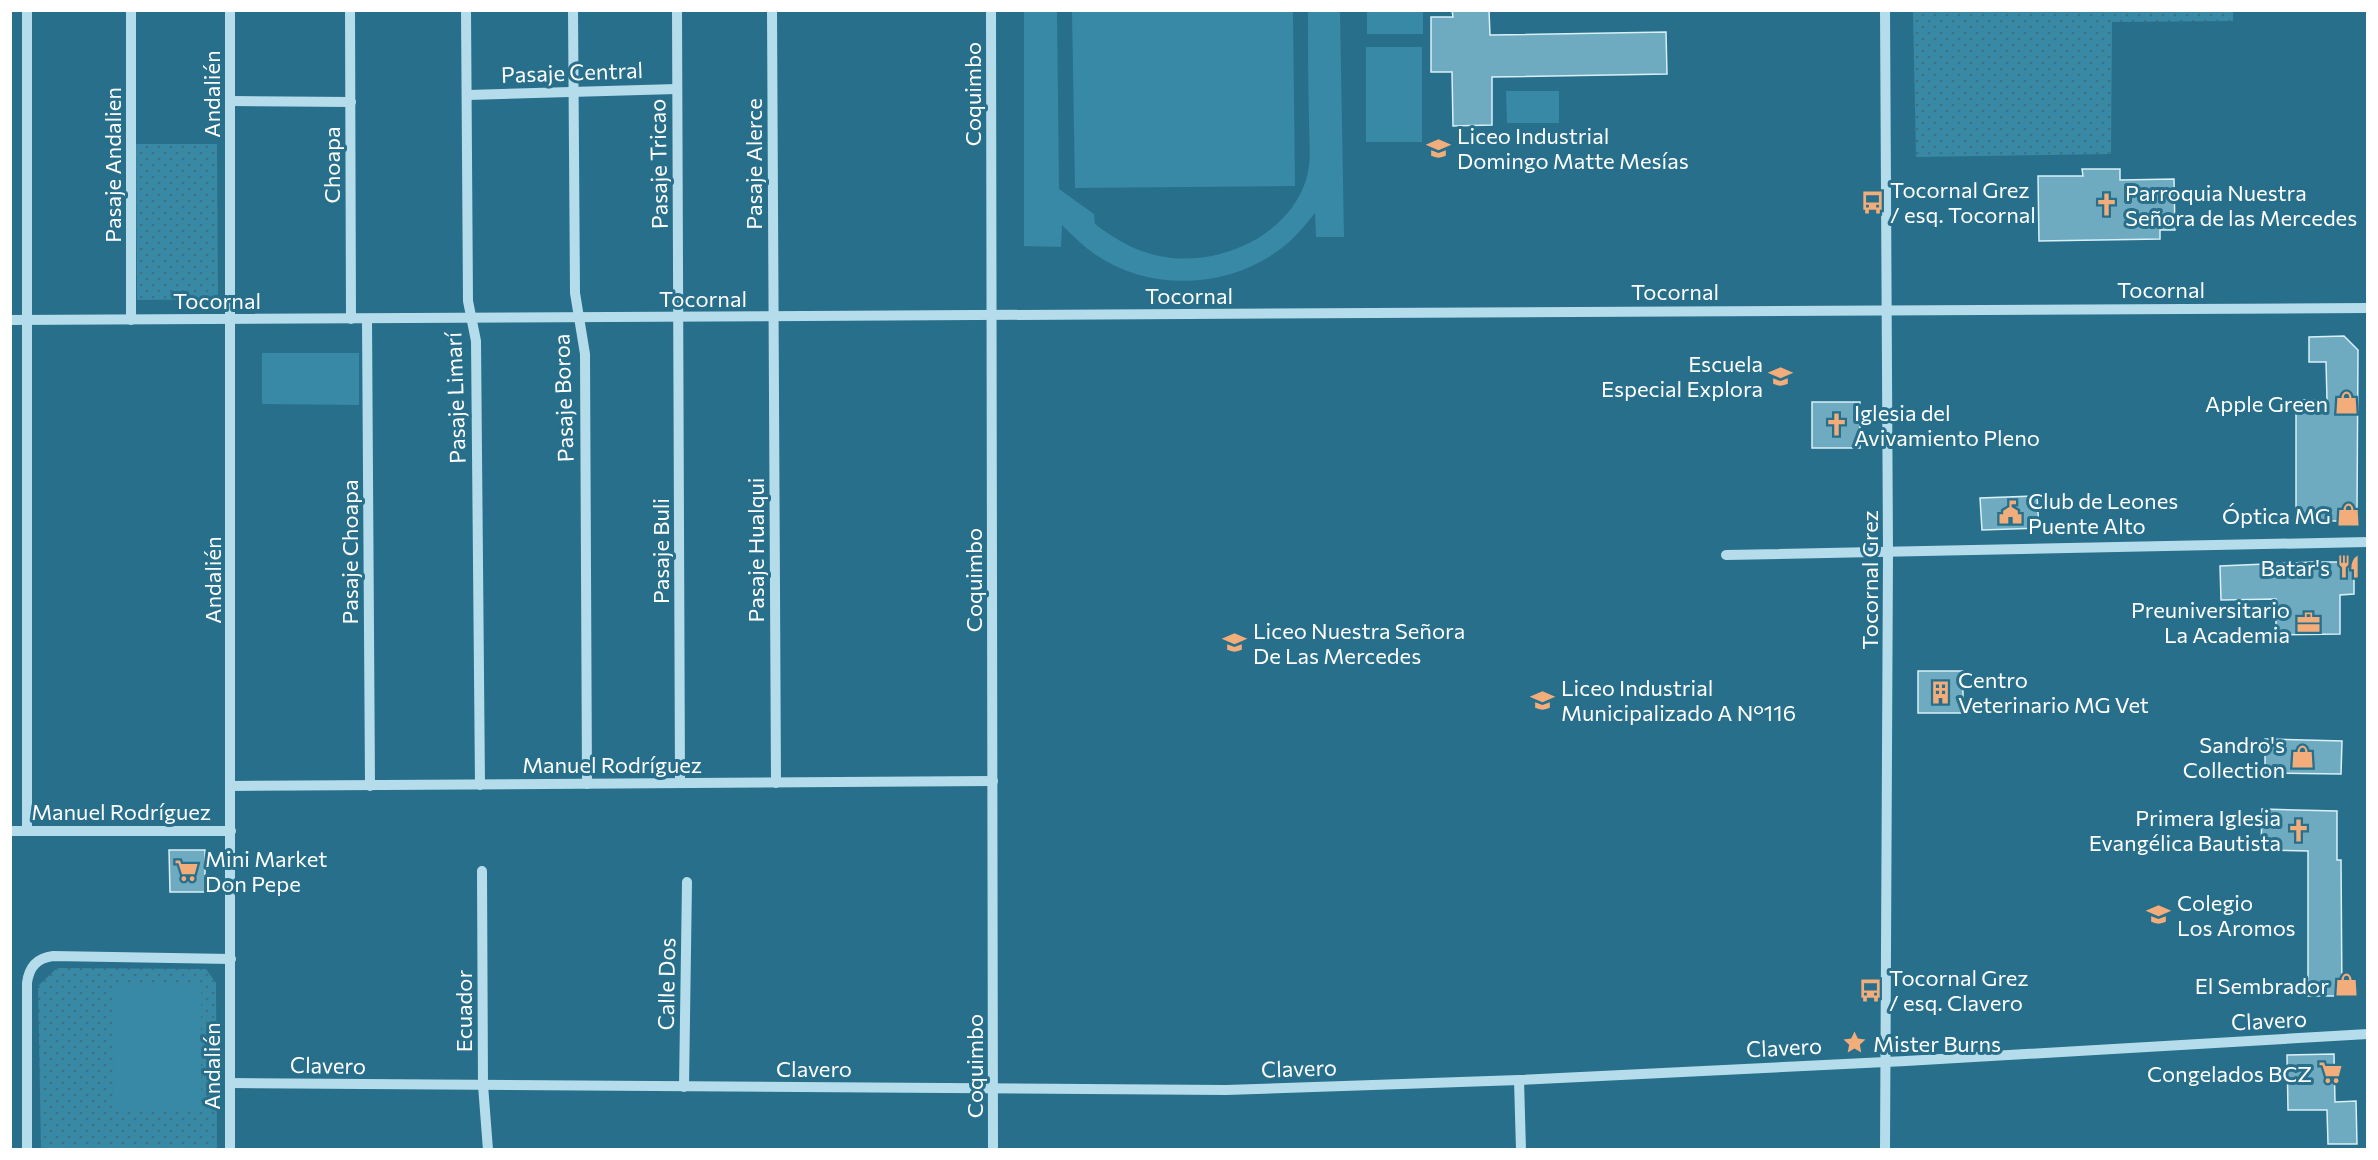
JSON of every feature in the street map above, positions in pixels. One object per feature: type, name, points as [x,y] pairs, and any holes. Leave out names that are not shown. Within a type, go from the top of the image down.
[{"type":"street","points":[[27,10],[27,831]]},
{"type":"street","name":"Pasaje Andalien","points":[[131,10],[131,320]]},
{"type":"street","name":"Andalién","points":[[230,10],[230,1149]]},
{"type":"street","name":"Choapa","points":[[350,10],[351,319]]},
{"type":"street","name":"Pasaje Limarí","points":[[466,10],[468,301],[476,341],[480,785]]},
{"type":"street","name":"Pasaje Boroa","points":[[573,10],[575,292],[585,354],[587,784]]},
{"type":"street","name":"Pasaje Tricao","points":[[677,10],[679,318]]},
{"type":"street","name":"Pasaje Alerce","points":[[772,10],[774,317]]},
{"type":"street","name":"Coquimbo","points":[[991,10],[993,1149]]},
{"type":"street","name":"Tocornal Grez","points":[[1885,10],[1888,309],[1885,1149]]},
{"type":"street","name":"Pasaje Central","points":[[468,95],[677,89]]},
{"type":"street","points":[[231,101],[351,102]]},
{"type":"street","name":"Tocornal","points":[[10,320],[2367,308]]},
{"type":"street","name":"Pasaje Hualqui","points":[[774,317],[776,783]]},
{"type":"street","name":"Pasaje Buli","points":[[679,318],[680,783]]},
{"type":"street","name":"Pasaje Choapa","points":[[367,319],[370,786]]},
{"type":"street","points":[[1726,555],[2367,542]]},
{"type":"street","name":"Manuel Rodríguez","points":[[231,786],[993,781]]},
{"type":"street","name":"Manuel Rodríguez","points":[[10,831],[231,831]]},
{"type":"street","name":"Ecuador","points":[[482,871],[483,1085],[488,1149]]},
{"type":"street","name":"Calle Dos","points":[[684,1087],[687,882]]},
{"type":"street","points":[[27,1149],[27,983],[30,970],[34,965],[46,957],[53,956],[231,959]]},
{"type":"street","name":"Clavero","points":[[231,1083],[1226,1090],[1519,1080],[1887,1062],[2367,1034]]},
{"type":"street","points":[[1519,1080],[1521,1149]]},
{"type":"shaded area","points":[[1024,11],[1057,11],[1059,189],[1094,214],[1095,224],[1119,240],[1155,255],[1186,259],[1208,257],[1249,243],[1284,217],[1297,200],[1306,180],[1310,158],[1308,11],[1340,11],[1344,237],[1316,237],[1315,213],[1288,243],[1262,261],[1214,278],[1189,281],[1164,280],[1139,275],[1115,266],[1089,250],[1062,225],[1061,247],[1024,246]]},
{"type":"shaded area","points":[[1072,11],[1293,11],[1295,186],[1075,188]]},
{"type":"shaded area","points":[[1367,11],[1423,11],[1423,34],[1367,34]]},
{"type":"shaded area","points":[[1913,11],[2233,11],[2233,21],[2112,22],[2111,154],[1916,157]]},
{"type":"shaded area","points":[[1366,47],[1422,47],[1422,142],[1366,142]]},
{"type":"shaded area","points":[[1506,91],[1559,91],[1559,123],[1507,123]]},
{"type":"shaded area","points":[[136,144],[217,144],[218,299],[137,300]]},
{"type":"shaded area","points":[[262,353],[359,353],[359,405],[262,404]]},
{"type":"shaded area","points":[[57,968],[206,969],[216,983],[217,1149],[41,1149],[38,986]]},
{"type":"shaded area","points":[[201,983],[201,1112],[113,1112],[112,984]]},
{"type":"building","points":[[1452,10],[1489,10],[1490,35],[1666,32],[1667,74],[1492,77],[1492,125],[1453,126],[1452,72],[1431,72],[1431,17],[1453,17]]},
{"type":"building","name":"Parroquia Nuestra Señora de las Mercedes","points":[[2082,169],[2120,169],[2120,180],[2174,179],[2175,230],[2160,230],[2160,239],[2039,241],[2038,176],[2083,176]]},
{"type":"building","points":[[2344,336],[2358,350],[2357,515],[2345,521],[2296,521],[2296,400],[2327,400],[2326,362],[2309,362],[2309,337]]},
{"type":"building","name":"Iglesia del Avivamiento Pleno","points":[[1812,402],[1860,402],[1860,448],[1812,448]]},
{"type":"building","name":"Club de Leones Puente Alto","points":[[2037,496],[2039,528],[1982,530],[1980,498]]},
{"type":"building","points":[[2354,562],[2354,594],[2340,595],[2340,634],[2276,635],[2276,599],[2221,600],[2220,566]]},
{"type":"building","name":"Centro Veterinario MG Vet","points":[[1918,671],[1963,671],[1963,713],[1918,713]]},
{"type":"building","name":"Sandro's Collection","points":[[2265,739],[2342,741],[2341,774],[2265,773]]},
{"type":"building","points":[[2262,809],[2337,811],[2337,860],[2341,860],[2342,996],[2308,996],[2308,851],[2261,850]]},
{"type":"building","name":"Mini Market Don Pepe","points":[[169,850],[205,850],[205,892],[170,892]]},
{"type":"building","points":[[2334,1054],[2335,1102],[2356,1101],[2357,1144],[2328,1144],[2327,1110],[2288,1110],[2287,1055]]},
{"type":"place","name":"Liceo Industrial Domingo Matte Mesías","points":[[1439,148]]},
{"type":"place","name":"Tocornal Grez / esq. Tocornal","points":[[1872,202]]},
{"type":"place","name":"Parroquia Nuestra Señora de las Mercedes","points":[[2107,205]]},
{"type":"place","name":"Escuela Especial Explora","points":[[1781,376]]},
{"type":"place","name":"Apple Green","points":[[2346,403]]},
{"type":"place","name":"Iglesia del Avivamiento Pleno","points":[[1836,425]]},
{"type":"place","name":"Club de Leones Puente Alto","points":[[2010,513]]},
{"type":"place","name":"Óptica MG","points":[[2349,515]]},
{"type":"place","name":"Batar's","points":[[2348,567]]},
{"type":"place","name":"Preuniversitario La Academia","points":[[2308,622]]},
{"type":"place","name":"Liceo Nuestra Señora De Las Mercedes","points":[[1235,643]]},
{"type":"place","name":"Centro Veterinario MG Vet","points":[[1940,692]]},
{"type":"place","name":"Liceo Industrial Municipalizado A N°116","points":[[1543,700]]},
{"type":"place","name":"Sandro's Collection","points":[[2303,757]]},
{"type":"place","name":"Primera Iglesia Evangélica Bautista","points":[[2299,830]]},
{"type":"place","name":"Mini Market Don Pepe","points":[[187,871]]},
{"type":"place","name":"Colegio Los Aromos","points":[[2159,915]]},
{"type":"place","name":"El Sembrador","points":[[2347,985]]},
{"type":"place","name":"Tocornal Grez / esq. Clavero","points":[[1871,990]]},
{"type":"place","name":"Mister Burns","points":[[1855,1043]]},
{"type":"place","name":"Congelados BCZ","points":[[2330,1073]]}]
